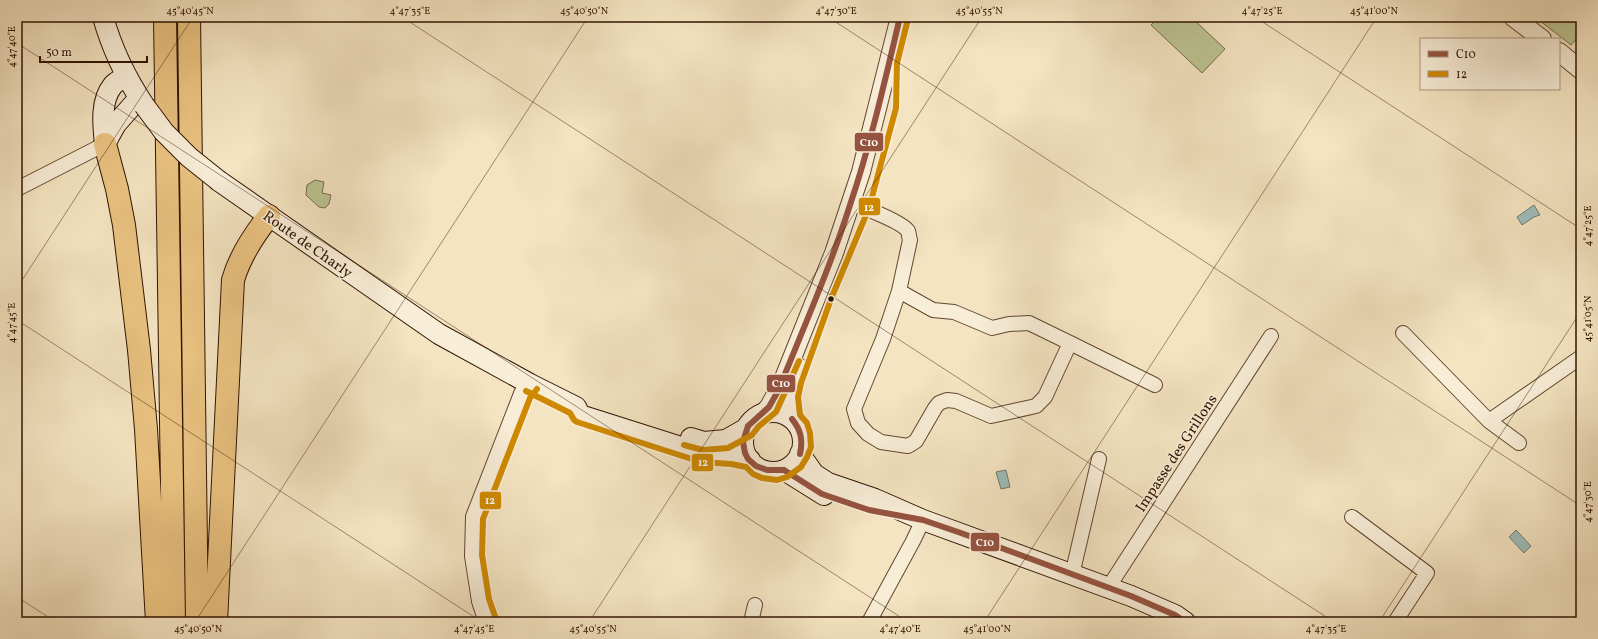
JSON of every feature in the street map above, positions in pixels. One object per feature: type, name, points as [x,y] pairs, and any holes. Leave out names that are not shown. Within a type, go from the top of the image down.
[{"type":"highway","points":[[165,17],[174,622]]},
{"type":"highway","points":[[188,17],[197,622]]},
{"type":"highway","points":[[105,144],[117,189],[124,225],[139,350],[146,429],[158,622]]},
{"type":"highway","points":[[216,622],[233,280],[245,249],[269,216]]},
{"type":"main road","name":"Route de Charly","points":[[103,17],[108,34],[126,76],[142,102],[164,132],[189,157],[219,181],[439,334],[530,384],[576,407],[580,415],[703,454],[732,456],[750,460]]},
{"type":"main road","points":[[105,144],[103,119],[105,100],[114,85],[126,76]]},
{"type":"main road","points":[[105,144],[116,124],[142,102]]},
{"type":"main road","name":"Route de Charly","points":[[576,407],[586,403],[680,436],[704,442],[726,440],[747,428]]},
{"type":"main road","points":[[778,412],[792,419],[799,426],[802,435],[803,445],[800,454],[790,466],[784,470],[775,472],[765,471],[757,467],[745,453],[743,444],[747,428],[753,420],[762,414],[778,412]]},
{"type":"main road","points":[[800,454],[814,474],[828,483],[875,499],[923,520],[1108,588],[1175,615],[1185,622]]},
{"type":"main road","points":[[784,470],[822,494],[869,510],[923,520]]},
{"type":"street","points":[[792,419],[790,397],[793,381],[856,205],[900,17]]},
{"type":"street","points":[[1513,17],[1541,38]]},
{"type":"street","points":[[1560,53],[1581,70]]},
{"type":"street","points":[[17,189],[105,144]]},
{"type":"street","points":[[856,205],[904,227],[909,232],[910,240],[899,291],[883,339],[854,409],[858,423],[868,434],[881,442],[908,446],[916,441],[939,403],[947,400],[956,401],[991,416],[1036,406],[1045,397],[1070,343]]},
{"type":"street","points":[[762,414],[769,407],[782,383],[834,253],[856,205]]},
{"type":"street","points":[[899,291],[933,310],[954,312],[992,328],[1009,324],[1029,323],[1156,385]]},
{"type":"street","points":[[1402,333],[1489,421],[1519,443]]},
{"type":"street","name":"Impasse des Grillons","points":[[1108,588],[1271,336]]},
{"type":"street","points":[[1489,421],[1581,357]]},
{"type":"street","points":[[488,622],[481,601],[474,556],[475,517],[523,394],[530,384]]},
{"type":"street","points":[[1072,575],[1099,459]]},
{"type":"street","points":[[1352,518],[1427,573],[1395,622]]},
{"type":"street","points":[[869,622],[923,520]]},
{"type":"street","points":[[751,622],[755,605]]},
{"type":"green space","points":[[1159,17],[1191,17],[1225,49],[1202,73],[1151,25]]},
{"type":"green space","points":[[1535,17],[1581,17],[1581,34],[1571,45]]},
{"type":"green space","points":[[315,180],[324,182],[322,193],[331,195],[329,204],[325,208],[319,207],[306,195],[307,185]]},
{"type":"water","points":[[1534,205],[1540,215],[1522,225],[1517,217]]},
{"type":"water","points":[[1006,470],[1010,487],[1001,489],[996,472]]},
{"type":"water","points":[[1516,530],[1531,546],[1524,553],[1509,537]]},
{"type":"transit line","name":"C10","points":[[784,470],[767,470],[756,466],[748,459],[743,442],[748,426],[769,407],[778,391],[834,252],[865,158],[900,17]]},
{"type":"transit line","name":"12","points":[[526,391],[570,413],[577,422],[701,462],[731,464],[746,467],[753,474],[762,478],[777,480],[787,477],[801,467],[811,447],[810,433],[807,423],[800,415],[798,397],[801,383],[831,299],[869,208],[896,108],[897,63],[908,19]]},
{"type":"transit line","name":"12","points":[[684,445],[703,450],[728,448],[752,435],[759,426],[776,412],[799,361]]},
{"type":"transit line","name":"12","points":[[496,619],[489,599],[482,555],[483,519],[530,398],[537,389]]},
{"type":"transit line","name":"C10","points":[[792,419],[800,435],[800,454]]},
{"type":"transit line","name":"C10","points":[[784,470],[822,494],[869,510],[923,520],[961,533],[1131,596],[1175,615],[1185,622]]}]
